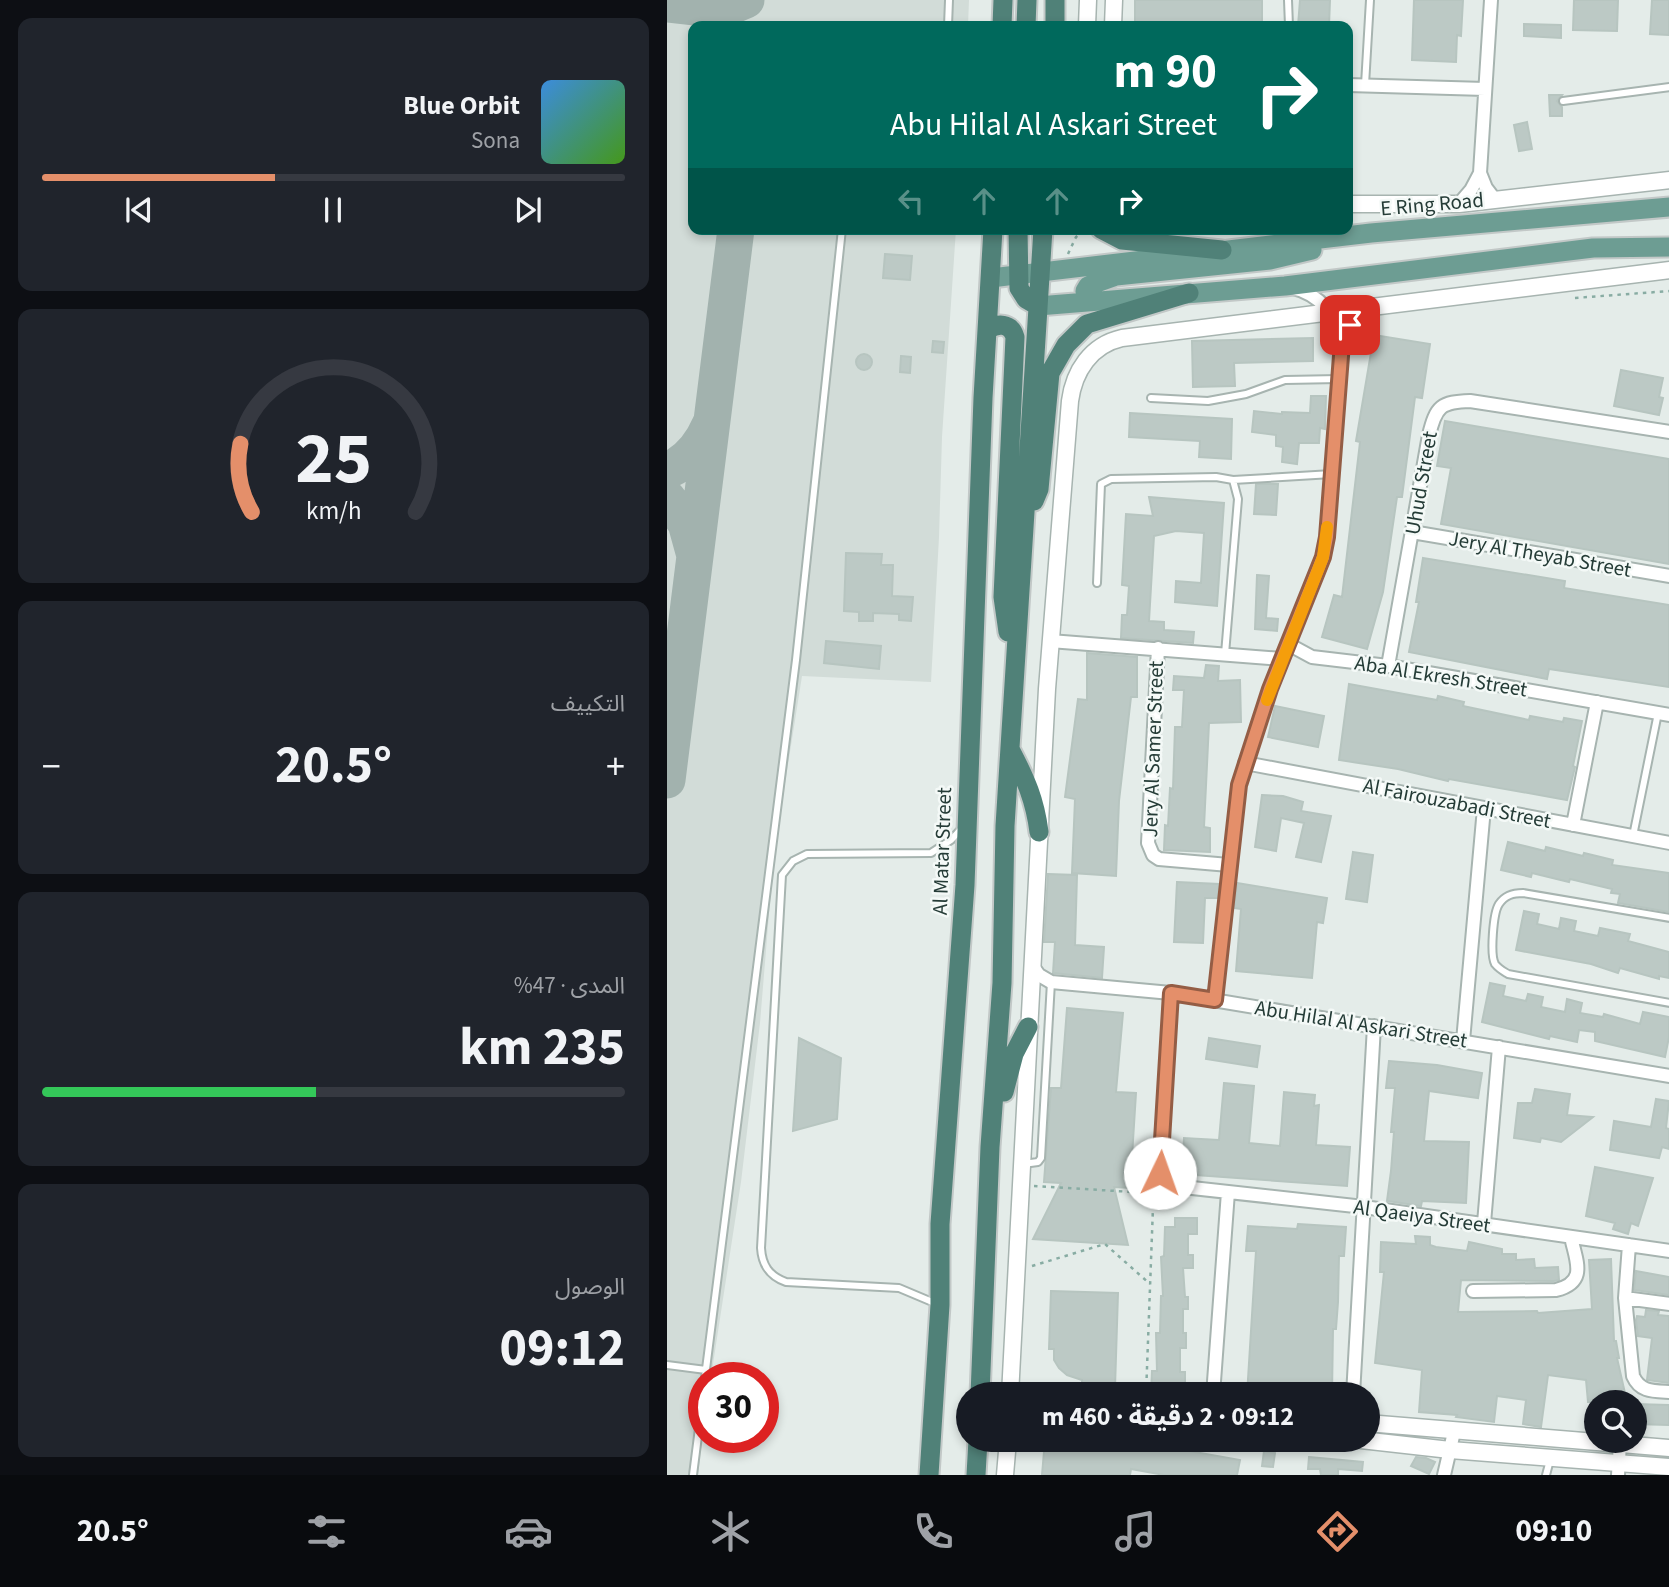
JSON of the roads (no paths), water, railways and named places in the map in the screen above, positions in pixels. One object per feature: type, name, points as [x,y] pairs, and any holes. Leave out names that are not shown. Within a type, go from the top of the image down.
[{"type":"highway","points":[[1001,21],[1002,0]]},
{"type":"highway","points":[[1026,21],[1027,0]]},
{"type":"highway","points":[[1055,0],[1055,21]]},
{"type":"highway","name":"Al Matar Street","points":[[929,1474],[940,1305],[940,1224],[964,899],[993,235]]},
{"type":"highway","points":[[1018,235],[1019,288],[1026,299],[1038,306]]},
{"type":"highway","points":[[981,1382],[990,1147],[1002,983],[1005,826],[1043,235]]},
{"type":"highway","points":[[1112,235],[1122,240],[1222,250]]},
{"type":"highway","points":[[1024,524],[1039,489],[1050,373],[1066,345],[1087,324],[1189,293]]},
{"type":"highway","points":[[987,331],[992,326],[1001,324],[1010,328],[1015,337],[1003,597],[1014,673]]},
{"type":"highway","points":[[1011,751],[1027,780],[1035,805],[1039,832]]},
{"type":"highway","points":[[990,1147],[1010,1065],[1028,1027]]},
{"type":"highway","points":[[976,1475],[977,1452]]},
{"type":"main road","points":[[1603,212],[1669,192]]},
{"type":"main road","name":"E Ring Road","points":[[991,278],[1330,238],[1669,207]]},
{"type":"main road","points":[[1087,302],[1085,291],[1088,286],[1105,279],[1280,258],[1313,250],[1330,238]]},
{"type":"main road","points":[[1038,306],[1285,286],[1593,248],[1669,247]]},
{"type":"street","points":[[1086,21],[1088,0]]},
{"type":"street","points":[[1113,21],[1114,0]]},
{"type":"street","points":[[1459,204],[1480,173],[1491,0]]},
{"type":"street","points":[[1353,86],[1485,89]]},
{"type":"street","points":[[1480,173],[1486,188],[1496,201]]},
{"type":"street","name":"E Ring Road","points":[[1353,204],[1459,204],[1669,180]]},
{"type":"street","points":[[1010,1382],[1050,641],[1074,380],[1097,348],[1122,338],[1669,270]]},
{"type":"street","points":[[1215,1000],[1239,785],[1282,659],[1323,557],[1332,474],[1342,343],[1339,327],[1331,313],[1311,295],[1285,286]]},
{"type":"street","points":[[1342,343],[1350,325],[1362,309]]},
{"type":"street","name":"Uhud Street","points":[[1389,666],[1432,422],[1443,404],[1470,401],[1669,432]]},
{"type":"street","name":"Jery Al Theyab Street","points":[[1411,532],[1669,576]]},
{"type":"street","points":[[1050,641],[1158,648]]},
{"type":"street","name":"Aba Al Ekresh Street","points":[[1288,644],[1312,657],[1389,666],[1664,714]]},
{"type":"street","name":"Jery Al Samer Street","points":[[1229,865],[1159,859],[1150,850],[1148,843],[1158,648],[1282,659]]},
{"type":"street","points":[[1573,825],[1597,702]]},
{"type":"street","name":"Al Fairouzabadi Street","points":[[1245,763],[1669,843]]},
{"type":"street","points":[[1463,1041],[1484,808]]},
{"type":"street","points":[[1032,965],[1039,975],[1051,982]]},
{"type":"street","points":[[1030,997],[1040,987],[1051,982]]},
{"type":"street","name":"Abu Hilal Al Askari Street","points":[[1051,982],[1171,993],[1669,1076]]},
{"type":"street","name":"Al Qaeiya Street","points":[[1171,993],[1160,1173],[1170,1184],[1484,1223],[1669,1251]]},
{"type":"street","points":[[1354,1382],[1374,1026]]},
{"type":"street","points":[[1484,1223],[1499,1047]]},
{"type":"street","points":[[1214,1382],[1228,1192]]},
{"type":"street","points":[[1473,1291],[1556,1290],[1568,1287],[1575,1280],[1578,1271],[1571,1237]]},
{"type":"street","points":[[1629,1245],[1625,1298],[1633,1376],[1647,1391],[1669,1392]]},
{"type":"street","points":[[1625,1298],[1669,1304]]},
{"type":"street","points":[[1380,1424],[1584,1441]]},
{"type":"street","points":[[1444,1475],[1454,1432]]},
{"type":"street","points":[[1380,1442],[1550,1458],[1618,1469],[1669,1467]]},
{"type":"street","points":[[1647,1446],[1669,1448]]},
{"type":"street","points":[[1005,1475],[1007,1452]]},
{"type":"lane","points":[[948,21],[949,0]]},
{"type":"lane","points":[[1288,0],[1289,21]]},
{"type":"lane","points":[[1364,87],[1371,0]]},
{"type":"lane","points":[[1562,101],[1669,87]]},
{"type":"lane","points":[[708,1362],[796,660],[841,235]]},
{"type":"lane","points":[[1151,398],[1208,401],[1246,394],[1285,380],[1339,379]]},
{"type":"lane","points":[[1097,583],[1102,484],[1111,479],[1216,477],[1233,480],[1332,474]]},
{"type":"lane","points":[[1225,654],[1238,499],[1233,480]]},
{"type":"lane","points":[[1633,836],[1664,714]]},
{"type":"lane","points":[[940,1305],[899,1288],[786,1282],[771,1274],[763,1261],[761,1248],[780,881],[788,866],[807,854],[931,853],[951,840],[966,823]]},
{"type":"lane","points":[[1669,918],[1513,893],[1506,897],[1496,910],[1492,956],[1501,970],[1508,974],[1669,1003]]},
{"type":"lane","points":[[1021,1165],[1033,1164],[1041,1158],[1051,982]]},
{"type":"lane","points":[[667,1365],[688,1370]]},
{"type":"lane","points":[[693,1475],[696,1453]]},
{"type":"lane","points":[[1546,1475],[1550,1458]]}]
